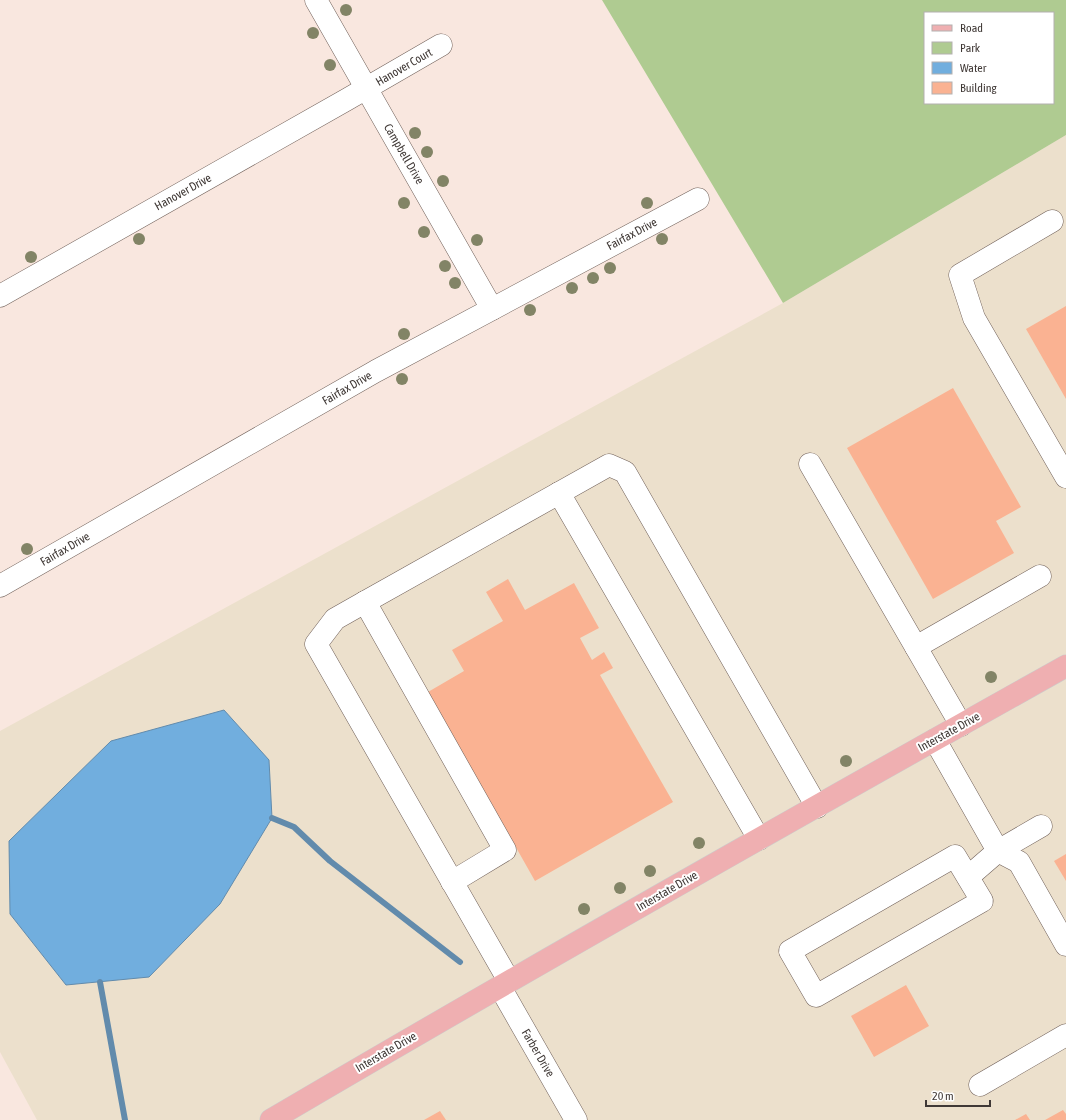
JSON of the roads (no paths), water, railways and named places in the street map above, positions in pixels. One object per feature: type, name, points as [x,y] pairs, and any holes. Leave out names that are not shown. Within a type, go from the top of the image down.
[{"type":"main road","name":"Interstate Drive","points":[[271,1120],[505,984],[1066,666]]},
{"type":"street","name":"Campbell Drive","points":[[316,0],[492,309]]},
{"type":"street","name":"Hanover Court","points":[[366,89],[441,45]]},
{"type":"street","name":"Hanover Drive","points":[[0,296],[366,89]]},
{"type":"street","name":"Fairfax Drive","points":[[0,586],[376,371],[698,199]]},
{"type":"street","points":[[1052,221],[960,275],[974,318],[1066,476]]},
{"type":"street","points":[[810,464],[961,725]]},
{"type":"street","points":[[452,882],[505,850],[365,602],[609,465],[625,472],[817,807]]},
{"type":"street","points":[[559,493],[759,839]]},
{"type":"street","points":[[916,647],[1040,576]]},
{"type":"street","name":"Farber Drive","points":[[365,602],[335,619],[316,644],[452,882],[576,1120]]},
{"type":"street","points":[[935,740],[998,851],[1019,862],[1066,945]]},
{"type":"street","points":[[968,877],[998,851],[1041,826]]},
{"type":"street","points":[[955,856],[968,877],[982,902],[816,996],[790,951],[955,856]]},
{"type":"street","points":[[980,1085],[1066,1035]]},
{"type":"water","points":[[224,710],[269,760],[272,818],[220,904],[149,977],[66,985],[10,914],[9,841],[111,741]]},
{"type":"waterway","points":[[272,818],[294,827],[330,861],[460,962]]},
{"type":"waterway","points":[[100,982],[125,1120]]}]
